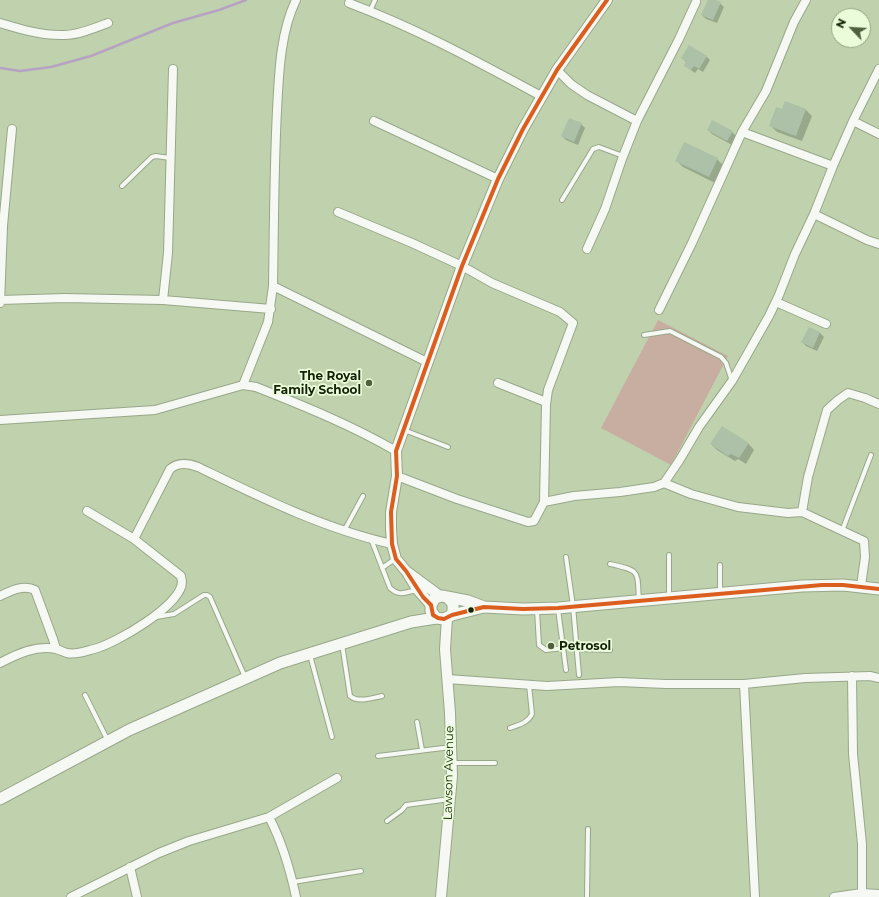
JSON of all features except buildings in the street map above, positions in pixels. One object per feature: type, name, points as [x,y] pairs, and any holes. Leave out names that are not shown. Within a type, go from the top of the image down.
[{"type":"main road","points":[[439,614],[484,608],[558,608],[802,586],[843,585],[879,588]]},
{"type":"main road","points":[[439,614],[434,600],[444,597],[468,601],[484,608]]},
{"type":"main road","points":[[0,799],[129,730],[280,663],[439,614],[454,608],[452,602],[444,597]]},
{"type":"street","points":[[244,386],[268,322],[271,309],[273,286],[275,147],[282,48],[292,8],[296,0]]},
{"type":"street","points":[[439,614],[417,589],[406,570],[396,559],[392,544],[392,512],[397,476],[396,450],[462,266],[498,179],[541,96],[557,70],[607,0]]},
{"type":"street","points":[[659,310],[692,243],[742,132],[766,92],[794,22],[806,0]]},
{"type":"street","points":[[587,250],[605,209],[637,121],[696,2]]},
{"type":"street","points":[[349,3],[416,31],[541,96]]},
{"type":"street","points":[[0,23],[43,34],[65,36],[108,23]]},
{"type":"street","points":[[163,300],[168,253],[173,69]]},
{"type":"street","points":[[544,502],[574,496],[654,488],[664,483],[699,427],[732,382],[776,302],[795,254],[814,214],[832,166],[879,69]]},
{"type":"street","points":[[557,70],[571,84],[587,95],[637,121]]},
{"type":"street","points":[[374,121],[498,179]]},
{"type":"street","points":[[853,121],[879,134]]},
{"type":"street","points":[[12,129],[3,226],[0,301],[65,298],[163,300],[271,309]]},
{"type":"street","points":[[742,132],[832,166]]},
{"type":"street","points":[[338,212],[462,266],[472,273],[560,312],[573,323],[548,390],[546,402],[544,502],[534,521],[528,522],[457,499],[397,476]]},
{"type":"street","points":[[814,214],[867,240],[879,244]]},
{"type":"street","points":[[273,286],[427,362]]},
{"type":"street","points":[[776,302],[826,324]]},
{"type":"street","points":[[498,383],[546,402]]},
{"type":"street","points":[[0,420],[154,410],[244,386],[256,387],[322,414],[396,450]]},
{"type":"street","points":[[802,512],[808,477],[828,410],[848,393],[879,404]]},
{"type":"street","points":[[134,539],[167,473],[174,465],[192,464],[285,507],[344,532],[392,544]]},
{"type":"street","points":[[664,483],[691,494],[738,507],[788,513],[802,512],[864,541],[866,557],[861,586]]},
{"type":"street","points":[[0,663],[26,651],[56,649],[71,654],[97,649],[122,637],[154,617],[171,602],[180,589],[182,582],[181,576],[134,539],[87,511]]},
{"type":"street","points":[[406,570],[444,597]]},
{"type":"street","points":[[0,596],[25,587],[35,590],[56,649]]},
{"type":"street","name":"Lawson Avenue","points":[[439,614],[445,649],[452,763],[442,897]]},
{"type":"street","points":[[447,679],[547,686],[619,682],[666,684],[744,684],[805,678],[852,676],[870,676],[879,678]]},
{"type":"street","points":[[852,676],[853,754],[862,844],[862,892]]},
{"type":"street","points":[[744,684],[755,897]]},
{"type":"street","points":[[72,897],[159,853],[189,841],[269,817],[337,778]]},
{"type":"street","points":[[269,817],[283,850],[296,897]]},
{"type":"street","points":[[130,867],[137,897]]},
{"type":"street","points":[[834,897],[862,892],[879,894]]},
{"type":"lane","points":[[370,11],[375,0]]},
{"type":"lane","points":[[562,200],[595,147],[599,147],[623,156]]},
{"type":"lane","points":[[122,186],[152,157],[156,156],[170,158]]},
{"type":"lane","points":[[644,334],[670,332],[721,357],[726,363],[732,382]]},
{"type":"lane","points":[[404,430],[448,447]]},
{"type":"lane","points":[[842,531],[871,455]]},
{"type":"lane","points":[[344,532],[362,496]]},
{"type":"lane","points":[[371,539],[390,588],[399,594],[417,589]]},
{"type":"lane","points":[[669,555],[669,598]]},
{"type":"lane","points":[[566,557],[573,606],[579,675]]},
{"type":"lane","points":[[382,568],[396,559]]},
{"type":"lane","points":[[610,564],[630,568],[635,571],[637,575],[640,601]]},
{"type":"lane","points":[[720,565],[720,594]]},
{"type":"lane","points":[[154,617],[174,614],[204,595],[207,595],[210,598],[245,678]]},
{"type":"lane","points":[[558,608],[566,670]]},
{"type":"lane","points":[[537,609],[539,645],[546,650],[563,648]]},
{"type":"lane","points":[[342,644],[350,696],[358,700],[382,696]]},
{"type":"lane","points":[[576,649],[610,650]]},
{"type":"lane","points":[[310,654],[332,738]]},
{"type":"lane","points":[[510,728],[526,722],[532,714],[529,685]]},
{"type":"lane","points":[[85,694],[108,742]]},
{"type":"lane","points":[[417,722],[422,750]]},
{"type":"lane","points":[[378,756],[451,746]]},
{"type":"lane","points":[[452,763],[495,763]]},
{"type":"lane","points":[[387,822],[406,805],[450,798]]},
{"type":"lane","points":[[587,897],[588,829]]},
{"type":"lane","points":[[293,882],[361,871]]},
{"type":"shaded area","points":[[658,320],[728,356],[671,465],[601,428]]},
{"type":"waterway","points":[[0,68],[20,71],[51,67],[91,56],[173,23],[219,10],[246,0]]},
{"type":"transit line","points":[[607,0],[557,70],[523,129],[498,179],[462,266],[396,451],[397,476],[391,512],[392,544],[396,559],[406,571],[423,597],[431,605],[433,615],[444,619],[452,615],[484,607],[523,609],[558,608],[822,585],[843,585],[879,589]]},
{"type":"place","name":"The Royal Family School","points":[[369,383]]},
{"type":"place","name":"Petrosol","points":[[551,646]]}]
